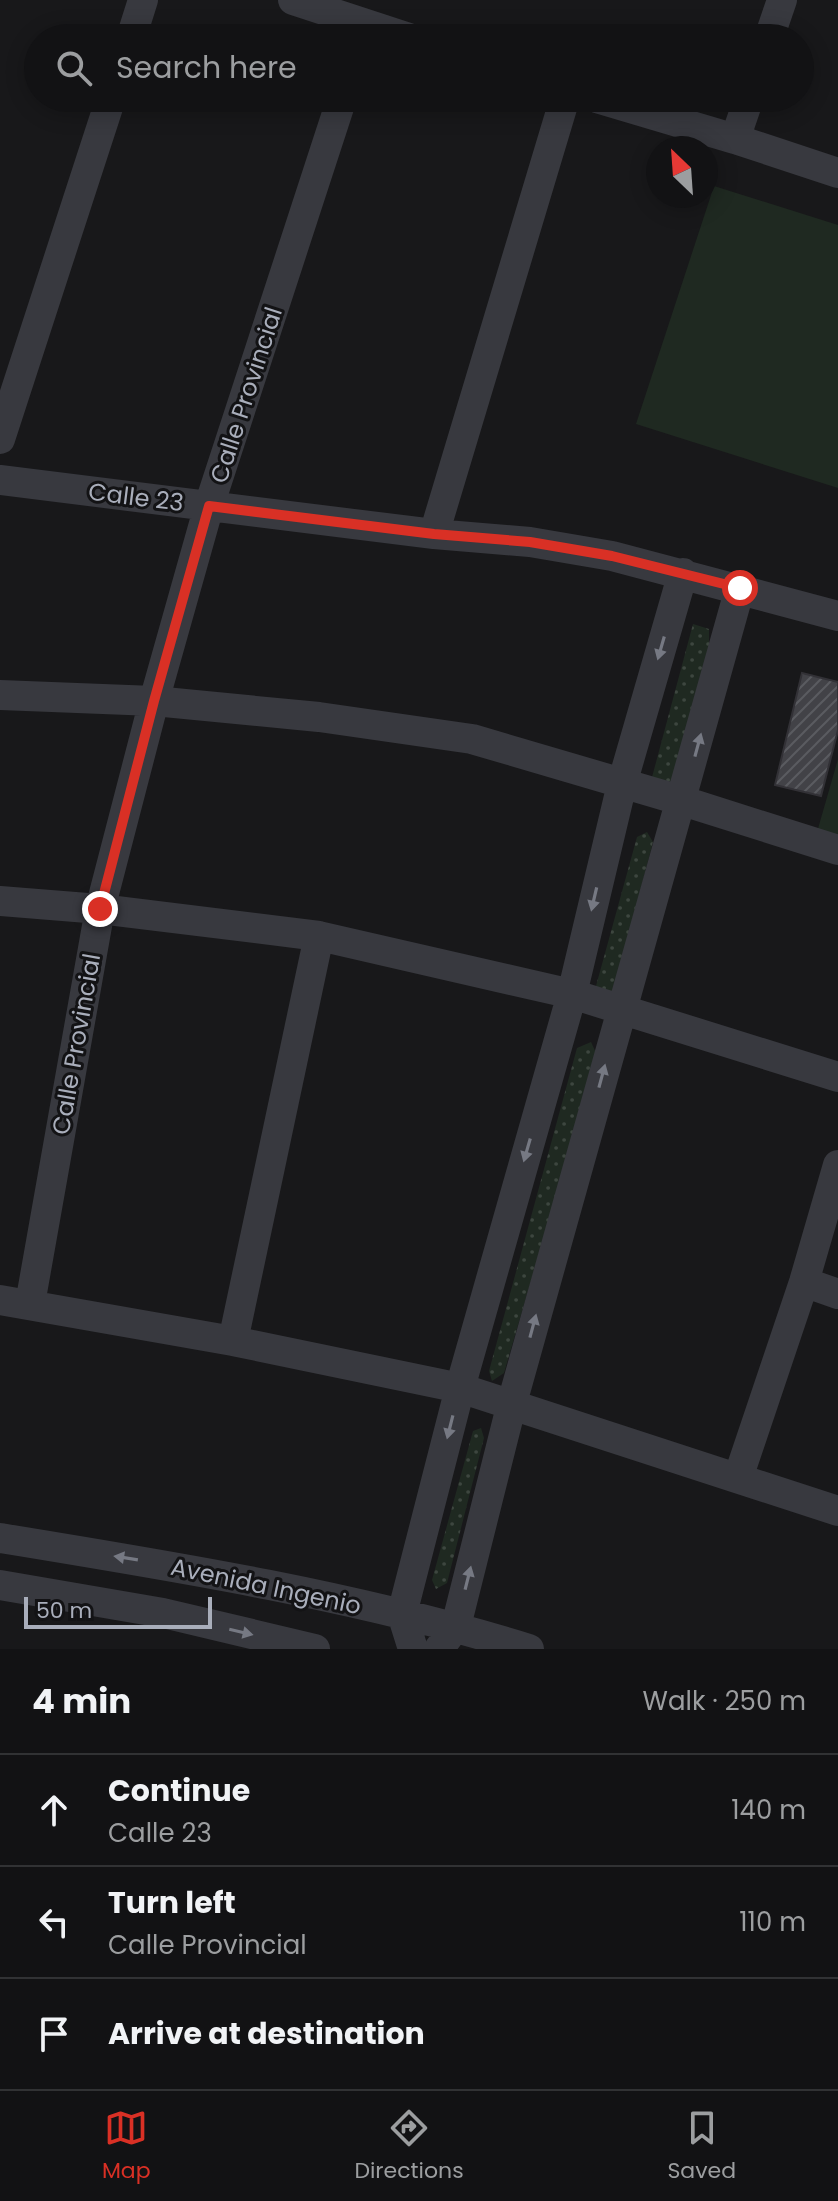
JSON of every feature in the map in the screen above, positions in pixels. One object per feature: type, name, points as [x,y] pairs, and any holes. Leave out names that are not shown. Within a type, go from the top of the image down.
[{"type":"street","points":[[135,24],[143,0]]},
{"type":"street","points":[[293,0],[368,21]]},
{"type":"street","points":[[774,24],[782,0]]},
{"type":"street","points":[[0,439],[106,112]]},
{"type":"street","name":"Calle Provincial","points":[[30,1304],[100,909],[209,506],[337,112]]},
{"type":"street","points":[[434,534],[561,112]]},
{"type":"street","points":[[644,112],[838,173]]},
{"type":"street","points":[[735,139],[744,112]]},
{"type":"street","name":"Calle 23","points":[[0,480],[434,534],[530,542],[612,556],[683,573],[838,616]]},
{"type":"street","points":[[413,1649],[402,1614],[460,1388],[572,994],[622,784],[683,573]]},
{"type":"street","points":[[448,1638],[620,1010],[683,801],[740,588]]},
{"type":"street","points":[[0,695],[154,701],[319,717],[472,739],[838,850]]},
{"type":"street","points":[[0,901],[100,909],[319,936],[572,994],[838,1077]]},
{"type":"street","points":[[233,1341],[319,936]]},
{"type":"street","points":[[738,1478],[804,1282],[838,1165]]},
{"type":"street","points":[[804,1282],[838,1294]]},
{"type":"street","points":[[0,1300],[233,1341],[460,1388],[838,1511]]},
{"type":"street","name":"Avenida Ingenio","points":[[0,1538],[178,1567],[402,1614],[448,1638],[529,1649]]},
{"type":"street","name":"Avenida Ingenio","points":[[0,1585],[163,1613],[315,1649]]},
{"type":"shaded area","points":[[718,187],[838,225],[838,488],[636,424],[707,208],[718,208]]},
{"type":"shaded area","points":[[693,624],[709,629],[709,647],[670,787],[651,781]]},
{"type":"shaded area","points":[[838,759],[838,846],[815,839]]},
{"type":"shaded area","points":[[647,832],[653,842],[614,991],[602,997],[596,986],[637,837]]},
{"type":"shaded area","points":[[591,1042],[597,1055],[504,1373],[492,1381],[489,1371],[577,1048]]},
{"type":"shaded area","points":[[481,1428],[484,1438],[447,1583],[436,1589],[432,1580],[473,1431]]},
{"type":"building","points":[[802,673],[838,682],[838,730],[821,796],[775,785]]},
{"type":"route","points":[[100,909],[209,506],[434,534],[530,542],[612,556],[740,588]]}]
